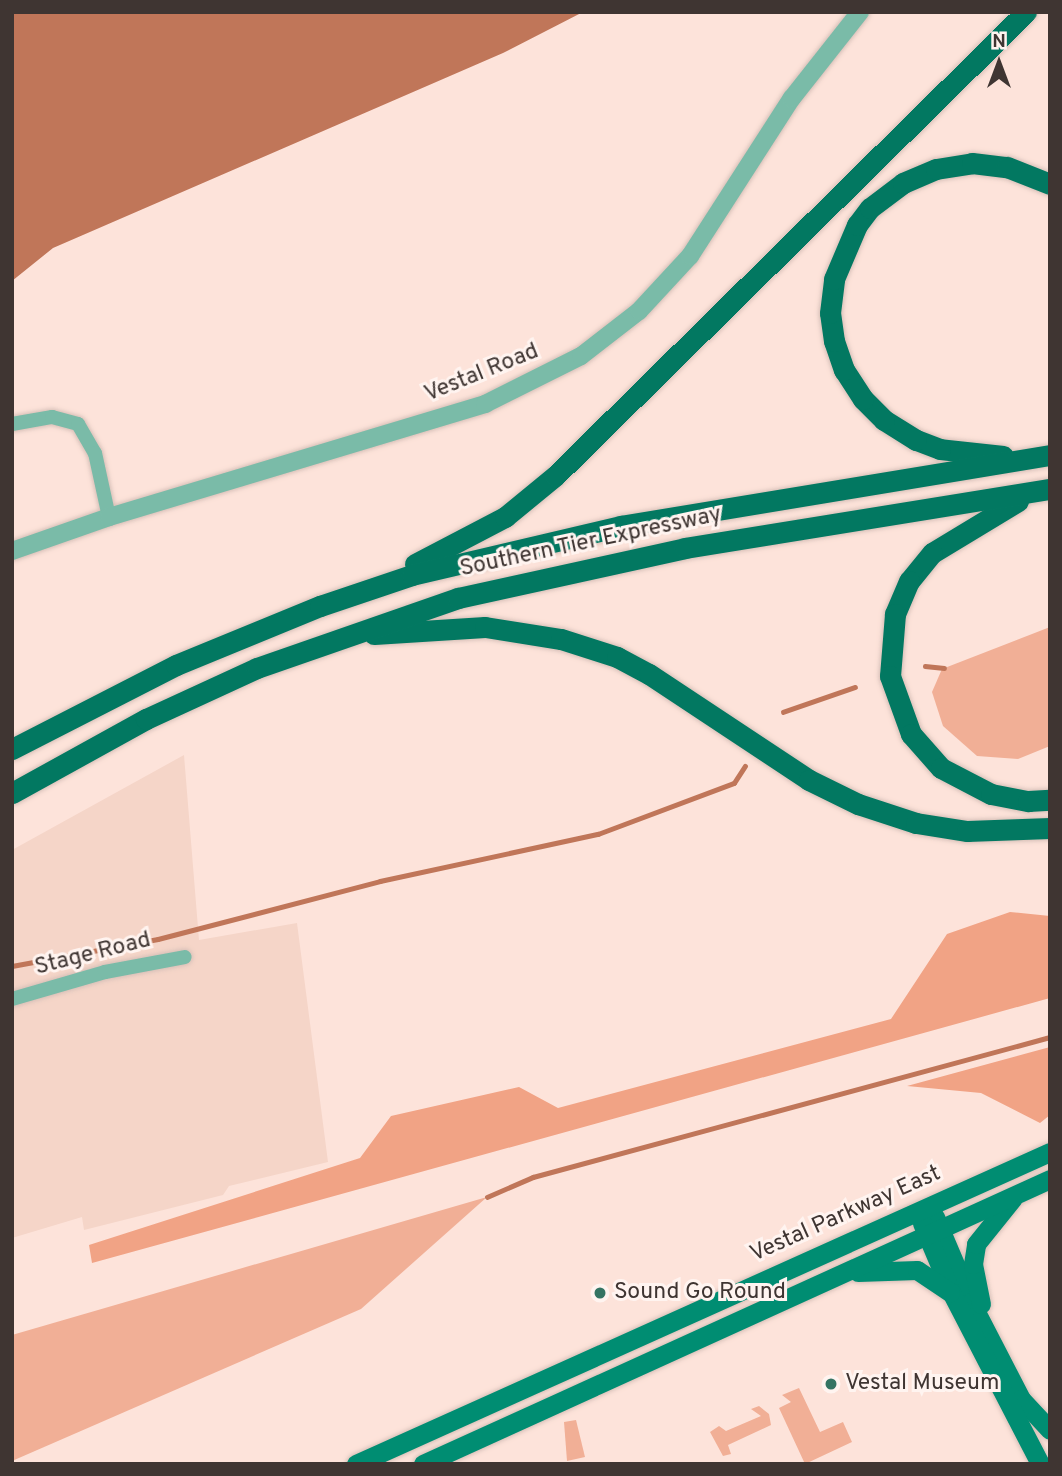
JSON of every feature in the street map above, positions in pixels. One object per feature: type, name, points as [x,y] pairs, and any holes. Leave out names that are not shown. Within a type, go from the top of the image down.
[{"type":"highway","points":[[320,606],[457,545],[505,517],[555,476],[1026,12]]},
{"type":"highway","points":[[1040,457],[940,449],[884,420],[863,400],[844,370],[830,313],[834,279],[857,225],[870,208],[903,183],[936,169],[972,163],[1007,167],[1050,184]]},
{"type":"highway","name":"Southern Tier Expressway","points":[[12,750],[176,664],[320,606],[412,575],[621,526],[1040,457]]},
{"type":"highway","points":[[1043,490],[976,522],[932,553],[916,572],[895,614],[890,676],[911,734],[941,768],[990,794],[1028,802],[1050,800]]},
{"type":"highway","name":"Southern Tier Expressway","points":[[12,793],[191,698],[341,636],[458,598],[559,572],[1043,490]]},
{"type":"highway","points":[[341,636],[485,627],[561,639],[617,657],[649,674],[809,780],[858,804],[916,823],[967,831],[1050,828]]},
{"type":"main road","name":"Vestal Parkway East","points":[[356,1464],[1050,1152]]},
{"type":"main road","points":[[423,1464],[1050,1179]]},
{"type":"main road","points":[[992,1342],[973,1264],[976,1244],[1019,1192]]},
{"type":"main road","points":[[923,1208],[1021,1399],[1050,1430]]},
{"type":"main road","points":[[933,1231],[951,1292],[1040,1464]]},
{"type":"main road","points":[[842,1273],[897,1267],[917,1270],[951,1292]]},
{"type":"street","name":"Vestal Road","points":[[12,551],[109,517],[485,404],[581,356],[639,311],[690,256],[798,89],[860,12]]},
{"type":"street","points":[[12,425],[52,417],[78,424],[95,453],[109,517]]},
{"type":"street","name":"Stage Road","points":[[12,999],[105,972],[185,957]]},
{"type":"shaded area","points":[[12,12],[583,12],[503,53],[53,248],[12,281]]},
{"type":"shaded area","points":[[1050,627],[1050,746],[1018,759],[977,756],[943,726],[932,692],[942,669]]},
{"type":"shaded area","points":[[184,755],[199,940],[297,923],[328,1162],[229,1186],[223,1195],[84,1230],[82,1217],[12,1238],[12,850]]},
{"type":"shaded area","points":[[1010,912],[1050,916],[1050,998],[92,1263],[89,1245],[360,1158],[391,1116],[519,1087],[558,1108],[891,1019],[947,934]]},
{"type":"shaded area","points":[[1050,1047],[1050,1115],[1040,1123],[981,1093],[907,1086]]},
{"type":"shaded area","points":[[487,1197],[361,1309],[12,1461],[12,1335]]},
{"type":"shaded area","points":[[799,1388],[820,1432],[843,1422],[852,1442],[805,1464],[779,1408],[791,1402],[782,1395]]},
{"type":"shaded area","points":[[759,1406],[769,1414],[771,1425],[728,1445],[731,1454],[723,1456],[710,1432],[719,1426],[726,1431],[761,1416],[751,1409]]},
{"type":"shaded area","points":[[576,1420],[585,1457],[567,1461],[564,1422]]},
{"type":"waterway","points":[[925,666],[944,668]]},
{"type":"waterway","points":[[783,712],[855,687]]},
{"type":"waterway","points":[[12,966],[158,939],[380,881],[598,834],[734,783],[745,766]]},
{"type":"waterway","points":[[487,1197],[533,1177],[1050,1037]]},
{"type":"place","name":"Sound Go Round","points":[[600,1293]]},
{"type":"place","name":"Vestal Museum","points":[[831,1384]]}]
